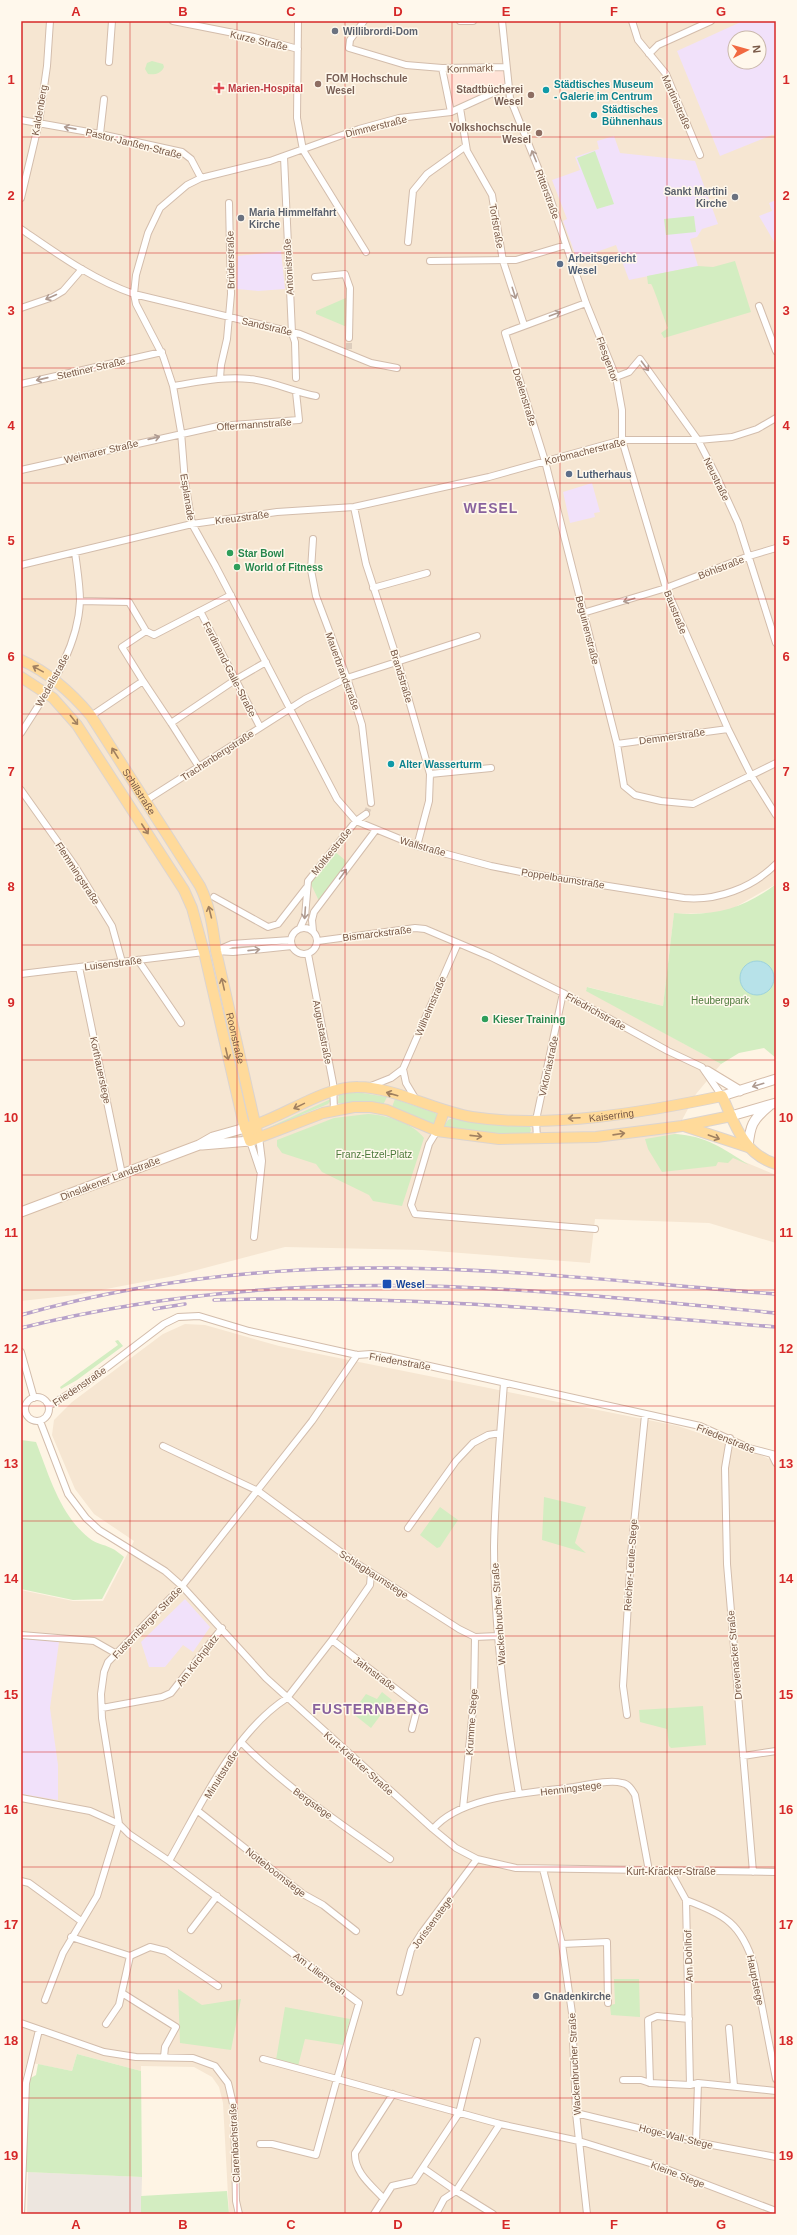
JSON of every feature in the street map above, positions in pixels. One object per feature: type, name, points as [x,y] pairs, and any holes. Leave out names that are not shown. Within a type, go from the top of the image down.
[{"type":"main road","name":"Schillstraße","points":[[21,660],[55,679],[76,697],[91,716],[192,872],[206,898],[213,927],[216,951]]},
{"type":"main road","name":"Schillstraße","points":[[21,677],[53,698],[77,725],[184,890],[192,908],[250,1127]]},
{"type":"main road","points":[[204,952],[216,951]]},
{"type":"main road","name":"Roonstraße","points":[[216,951],[250,1127]]},
{"type":"main road","points":[[707,1071],[740,1091]]},
{"type":"main road","name":"Kaiserring","points":[[365,1087],[444,1111],[473,1117],[536,1120],[609,1115],[722,1096],[776,1079]]},
{"type":"main road","points":[[254,1139],[250,1127],[334,1090],[365,1087]]},
{"type":"main road","points":[[722,1096],[748,1147],[760,1157],[776,1164]]},
{"type":"main road","points":[[731,1116],[772,1104]]},
{"type":"main road","points":[[748,1147],[750,1126],[758,1115],[772,1104]]},
{"type":"main road","name":"Kaiserring","points":[[254,1139],[334,1110],[371,1107],[387,1110],[437,1131],[499,1139],[596,1137],[682,1126],[731,1116]]},
{"type":"main road","points":[[437,1131],[444,1111]]},
{"type":"main road","points":[[682,1126],[748,1147]]},
{"type":"main road","name":"Dinslakener Landstraße","points":[[21,1212],[198,1145],[213,1137],[250,1127]]},
{"type":"main road","name":"Dinslakener Landstraße","points":[[198,1145],[254,1139]]},
{"type":"street","name":"Kaldenberg","points":[[21,198],[39,122],[47,66],[50,21]]},
{"type":"street","points":[[109,62],[112,21]]},
{"type":"street","name":"Kurze Straße","points":[[173,21],[298,49]]},
{"type":"street","points":[[298,21],[297,118],[303,150],[366,252]]},
{"type":"street","points":[[364,21],[350,40],[349,48],[406,65],[442,68]]},
{"type":"street","points":[[460,21],[474,21]]},
{"type":"street","name":"Ritterstraße","points":[[502,21],[510,98],[549,195],[586,304]]},
{"type":"street","name":"Martinistraße","points":[[632,21],[638,40],[666,74],[700,155]]},
{"type":"street","points":[[649,54],[658,45],[711,21]]},
{"type":"street","name":"Kornmarkt","points":[[451,112],[442,68],[506,67]]},
{"type":"street","points":[[451,112],[508,86]]},
{"type":"street","points":[[100,134],[104,99]]},
{"type":"street","name":"Torfstraße","points":[[460,108],[467,151],[492,195],[503,261],[524,325]]},
{"type":"street","name":"Dimmerstraße","points":[[303,150],[325,140],[399,118],[451,112]]},
{"type":"street","name":"Pastor-Janßen-Straße","points":[[21,120],[100,134],[182,152],[189,158],[201,178]]},
{"type":"street","points":[[408,242],[413,191],[428,174],[466,146]]},
{"type":"street","points":[[21,229],[82,269],[114,287],[134,294],[136,275],[154,218],[169,199],[201,178],[223,171],[257,166],[303,150]]},
{"type":"street","name":"Antonistraße","points":[[284,157],[292,333],[295,342],[296,378]]},
{"type":"street","name":"Brüderstraße","points":[[220,378],[231,294],[229,203]]},
{"type":"street","points":[[430,261],[516,260],[566,245]]},
{"type":"street","points":[[21,308],[53,297],[63,291],[82,269]]},
{"type":"street","points":[[315,277],[345,274],[350,288],[349,338]]},
{"type":"street","name":"Sandstraße","points":[[134,294],[300,334],[349,352],[371,363],[396,368]]},
{"type":"street","name":"Esplanade","points":[[134,294],[136,304],[144,322],[162,352],[173,386],[181,432],[184,482],[192,524],[231,595],[337,799],[356,821]]},
{"type":"street","points":[[524,325],[586,304]]},
{"type":"street","name":"Flesgentor","points":[[586,304],[616,377],[622,410],[622,440]]},
{"type":"street","points":[[759,306],[776,351]]},
{"type":"street","name":"Doelenstraße","points":[[524,325],[506,333],[545,461]]},
{"type":"street","name":"Stettiner Straße","points":[[21,384],[162,352]]},
{"type":"street","name":"Neustraße","points":[[616,377],[629,372],[640,359],[698,440],[738,523],[776,643]]},
{"type":"street","points":[[173,386],[220,378],[251,379],[316,396]]},
{"type":"street","name":"Offermannstraße","points":[[181,432],[218,426],[299,420],[296,392]]},
{"type":"street","name":"Korbmacherstraße","points":[[465,483],[622,440],[698,440],[732,437],[757,429],[776,418]]},
{"type":"street","name":"Weimarer Straße","points":[[21,470],[181,432]]},
{"type":"street","name":"Baustraße","points":[[622,440],[666,588],[728,729],[751,775],[776,815]]},
{"type":"street","name":"Beguinenstraße","points":[[545,461],[617,744],[624,786],[635,795],[661,801],[693,804],[736,784],[751,775]]},
{"type":"street","name":"Kreuzstraße","points":[[21,565],[192,524],[278,512],[354,507],[465,483]]},
{"type":"street","name":"Brandstraße","points":[[354,507],[366,564],[398,662],[430,774],[429,802],[417,846]]},
{"type":"street","name":"Mauerbrandstraße","points":[[313,539],[311,570],[316,596],[347,678],[362,725],[371,803]]},
{"type":"street","name":"Böhlstraße","points":[[583,613],[666,588],[749,556],[776,548]]},
{"type":"street","name":"Wedellstraße","points":[[21,733],[55,679],[74,635],[80,601],[75,552]]},
{"type":"street","points":[[373,588],[427,573]]},
{"type":"street","name":"Ferdinand-Galle-Straße","points":[[146,631],[154,635],[231,595]]},
{"type":"street","points":[[80,601],[129,602],[146,631],[122,647],[199,767]]},
{"type":"street","name":"Ferdinand-Galle-Straße","points":[[200,611],[260,727]]},
{"type":"street","name":"Trachenbergstraße","points":[[145,801],[289,707],[347,678],[477,636]]},
{"type":"street","points":[[170,723],[235,680],[266,662]]},
{"type":"street","points":[[91,716],[144,681]]},
{"type":"street","name":"Demmerstraße","points":[[617,744],[728,729]]},
{"type":"street","points":[[751,775],[776,763]]},
{"type":"street","points":[[430,774],[491,768]]},
{"type":"street","name":"Flemmingstraße","points":[[21,790],[75,866],[112,926],[122,962]]},
{"type":"street","points":[[356,821],[366,814]]},
{"type":"street","name":"Wallstraße","points":[[356,821],[375,831],[417,846],[491,866]]},
{"type":"street","name":"Moltkestraße","points":[[300,928],[305,917],[308,880],[356,821]]},
{"type":"street","points":[[313,931],[310,928],[300,928],[293,934],[291,943],[297,952],[308,954],[315,949],[318,941],[313,931],[312,920],[318,905],[375,831]]},
{"type":"street","name":"Poppelbaumstraße","points":[[491,866],[684,898],[710,898],[723,895],[760,877],[776,864]]},
{"type":"street","points":[[214,898],[268,927],[278,924],[307,886]]},
{"type":"street","name":"Bismarckstraße","points":[[318,941],[415,928],[425,929],[458,942]]},
{"type":"street","name":"Friedrichstraße","points":[[458,942],[491,956],[668,1050],[696,1063],[707,1071],[722,1096]]},
{"type":"street","name":"Wilhelmstraße","points":[[403,1069],[458,942]]},
{"type":"street","points":[[216,951],[232,944],[291,943]]},
{"type":"street","name":"Luisenstraße","points":[[21,974],[204,952]]},
{"type":"street","name":"Augustastraße","points":[[308,954],[334,1090],[334,1110]]},
{"type":"street","points":[[138,960],[181,1023]]},
{"type":"street","name":"Korthauerstege","points":[[79,967],[122,1174]]},
{"type":"street","name":"Viktoriastraße","points":[[537,1139],[536,1120],[563,993]]},
{"type":"street","points":[[365,1087],[382,1083],[403,1069],[410,1092],[418,1102]]},
{"type":"street","points":[[437,1131],[429,1144],[412,1205],[415,1214],[594,1229]]},
{"type":"street","points":[[254,1139],[260,1173]]},
{"type":"street","points":[[254,1139],[262,1151],[254,1237]]},
{"type":"street","name":"Friedenstraße","points":[[49,1406],[80,1387],[164,1324],[178,1317],[199,1316],[249,1331],[357,1355],[371,1354],[389,1357],[700,1426],[730,1438],[749,1448],[774,1455],[776,1463]]},
{"type":"street","points":[[21,1352],[34,1398]]},
{"type":"street","name":"Fusternberger Straße","points":[[45,2000],[71,1937],[97,1896],[119,1824],[102,1708],[104,1672],[108,1662],[182,1586],[312,1421],[357,1355]]},
{"type":"street","name":"Wackenbrucher Straße","points":[[504,1383],[494,1546],[498,1636],[503,1687],[519,1794]]},
{"type":"street","points":[[34,1398],[42,1398],[49,1406],[46,1417],[40,1421],[32,1420],[23,1412],[27,1404],[34,1398]]},
{"type":"street","name":"Reicher-Leute-Stege","points":[[627,1715],[623,1686],[634,1501],[645,1415]]},
{"type":"street","name":"Kurt-Kräcker-Straße","points":[[40,1421],[68,1494],[86,1518],[99,1530],[165,1571],[182,1586],[222,1628],[266,1678],[432,1829],[456,1848],[477,1859],[516,1868],[776,1872]]},
{"type":"street","points":[[408,1528],[456,1461],[473,1443],[488,1435],[500,1433]]},
{"type":"street","name":"Drevenacker Straße","points":[[730,1438],[725,1468],[727,1564],[753,1872]]},
{"type":"street","name":"Schlagbaumstege","points":[[163,1446],[258,1491],[371,1573],[383,1578],[441,1618],[476,1636],[498,1636]]},
{"type":"street","points":[[287,1698],[332,1640],[370,1585],[371,1573]]},
{"type":"street","name":"Am Kirchplatz","points":[[102,1708],[171,1693],[222,1628]]},
{"type":"street","points":[[21,1635],[94,1641],[115,1654]]},
{"type":"street","name":"Krumme Stege","points":[[463,1808],[474,1699],[476,1636]]},
{"type":"street","name":"Jahnstraße","points":[[332,1640],[418,1706],[412,1729]]},
{"type":"street","name":"Minuitstraße","points":[[170,1862],[218,1775],[241,1742],[277,1704],[287,1698]]},
{"type":"street","name":"Bergstege","points":[[241,1742],[285,1783],[390,1859]]},
{"type":"street","points":[[743,1756],[776,1751]]},
{"type":"street","name":"Henningstege","points":[[432,1829],[440,1820],[463,1808],[487,1800],[592,1784],[622,1782],[630,1786],[635,1795],[649,1871]]},
{"type":"street","name":"Am Lilienveen","points":[[21,1798],[90,1811],[119,1824],[129,1834],[217,1896],[359,2003],[316,2155],[272,2144],[260,2144]]},
{"type":"street","name":"Notteboomstege","points":[[198,1811],[304,1894],[323,1906],[356,1931]]},
{"type":"street","name":"Jorissenstege","points":[[400,1992],[411,1950],[477,1859]]},
{"type":"street","name":"Wackenbrucher Straße","points":[[544,1869],[562,1944],[574,2042],[573,2065],[576,2113],[587,2214]]},
{"type":"street","points":[[670,1871],[686,1900]]},
{"type":"street","points":[[21,1881],[28,1883],[81,1921]]},
{"type":"street","points":[[191,1930],[217,1896]]},
{"type":"street","name":"Am Dohlhof","points":[[686,1900],[690,2011],[690,2085]]},
{"type":"street","name":"Hauptstege","points":[[686,1900],[712,1910],[729,1920],[749,1948],[754,1965],[776,2079]]},
{"type":"street","points":[[71,1937],[130,1956],[150,1947],[166,1951],[218,1986]]},
{"type":"street","points":[[562,1944],[607,1942],[608,2003]]},
{"type":"street","points":[[106,2024],[119,2005],[130,1956]]},
{"type":"street","points":[[122,1993],[176,2027],[165,2047],[164,2057]]},
{"type":"street","points":[[650,2083],[648,2020],[657,2016],[689,2019]]},
{"type":"street","name":"Clarenbachstraße","points":[[21,2023],[104,2052],[136,2058],[193,2058],[215,2066],[228,2083],[234,2108],[236,2201],[239,2214]]},
{"type":"street","points":[[729,2028],[734,2086]]},
{"type":"street","points":[[21,2214],[26,2083],[39,2030]]},
{"type":"street","points":[[374,2214],[392,2186],[414,2182],[459,2112],[477,2041]]},
{"type":"street","points":[[263,2058],[500,2124],[579,2141]]},
{"type":"street","points":[[623,2080],[641,2080],[650,2083],[690,2085],[698,2083],[776,2091]]},
{"type":"street","points":[[696,2142],[698,2083]]},
{"type":"street","points":[[383,2198],[359,2171],[355,2162],[355,2153],[393,2094]]},
{"type":"street","name":"Hoge-Wall-Stege","points":[[576,2113],[696,2142],[776,2158]]},
{"type":"street","points":[[436,2214],[444,2200],[456,2191],[500,2124]]},
{"type":"street","name":"Kleine Stege","points":[[579,2141],[653,2164],[776,2212]]},
{"type":"street","points":[[423,2168],[493,2214]]},
{"type":"shaded area","points":[[21,21],[776,21],[776,884],[732,909],[714,913],[674,914],[663,1006],[588,987],[586,990],[721,1064],[696,1094],[675,1133],[776,1175],[776,1243],[709,1223],[595,1219],[590,1263],[422,1250],[285,1247],[174,1276],[75,1295],[21,1301]]},
{"type":"shaded area","points":[[743,21],[776,21],[776,135],[772,135],[720,156],[677,51]]},
{"type":"shaded area","points":[[506,67],[508,86],[451,112],[442,68]]},
{"type":"shaded area","points":[[614,136],[620,153],[695,161],[718,224],[702,229],[697,237],[690,239],[698,266],[629,280],[616,245],[577,259],[563,221],[567,219],[552,180],[580,170],[575,157],[599,149],[597,141]]},
{"type":"shaded area","points":[[776,200],[776,245],[759,216],[772,211],[769,203]]},
{"type":"shaded area","points":[[281,251],[285,289],[258,291],[237,289],[238,256]]},
{"type":"shaded area","points":[[592,483],[600,512],[594,513],[595,517],[570,523],[563,492]]},
{"type":"shaded area","points":[[185,1324],[205,1325],[279,1346],[678,1426],[747,1449],[776,1462],[776,2214],[229,2214],[223,2103],[219,2087],[212,2077],[194,2067],[141,2066],[141,2071],[77,2054],[72,2071],[27,2062],[23,2076],[21,2135],[21,1590],[73,1601],[103,1601],[134,1541],[94,1514],[75,1489],[52,1435],[54,1420],[72,1402],[163,1334]]},
{"type":"shaded area","points":[[185,1599],[210,1627],[193,1652],[183,1645],[165,1667],[149,1667],[141,1642]]},
{"type":"shaded area","points":[[21,1638],[59,1642],[50,1708],[58,1765],[58,1800],[21,1794]]},
{"type":"shaded area","points":[[28,2172],[142,2177],[141,2214],[27,2214]]},
{"type":"green space","points":[[152,61],[163,64],[164,67],[159,73],[148,74],[145,69],[147,63]]},
{"type":"green space","points":[[595,151],[614,204],[597,209],[577,158]]},
{"type":"green space","points":[[694,216],[696,232],[666,235],[664,219]]},
{"type":"green space","points":[[735,261],[751,312],[664,338],[661,333],[668,328],[652,286],[651,284],[648,284],[647,276],[698,266],[713,267]]},
{"type":"green space","points":[[348,297],[347,327],[316,314],[316,311]]},
{"type":"green space","points":[[334,851],[345,860],[346,865],[319,901],[310,882]]},
{"type":"green space","name":"Heubergpark","points":[[776,884],[776,1058],[764,1048],[739,1053],[721,1064],[586,991],[587,987],[663,1006],[674,913],[702,914],[728,909],[752,899]]},
{"type":"green space","points":[[356,1092],[387,1097],[383,1105],[338,1103],[339,1095]]},
{"type":"green space","points":[[333,1098],[328,1104],[303,1114],[284,1126],[270,1127]]},
{"type":"green space","points":[[395,1099],[435,1113],[439,1116],[436,1125],[392,1107]]},
{"type":"green space","name":"Franz-Etzel-Platz","points":[[368,1114],[391,1118],[406,1124],[424,1138],[402,1206],[373,1201],[369,1195],[322,1172],[316,1164],[282,1153],[277,1146],[277,1140],[334,1118]]},
{"type":"green space","points":[[453,1118],[529,1124],[531,1130],[529,1135],[494,1136],[443,1128],[448,1120]]},
{"type":"green space","points":[[675,1134],[705,1140],[722,1148],[749,1165],[733,1158],[728,1163],[718,1162],[716,1166],[662,1172],[648,1149],[645,1139]]},
{"type":"green space","points":[[118,1340],[123,1346],[77,1380],[61,1389],[60,1387],[118,1345],[115,1341]]},
{"type":"green space","points":[[21,1440],[36,1442],[56,1494],[70,1518],[79,1529],[92,1540],[113,1549],[124,1557],[102,1599],[73,1600],[21,1589]]},
{"type":"green space","points":[[544,1497],[586,1507],[575,1543],[586,1553],[542,1540]]},
{"type":"green space","points":[[440,1507],[458,1520],[440,1547],[437,1548],[420,1535]]},
{"type":"green space","points":[[382,1692],[392,1700],[371,1728],[352,1713],[366,1694],[377,1699]]},
{"type":"green space","points":[[703,1706],[706,1745],[671,1748],[669,1746],[667,1729],[640,1722],[639,1710]]},
{"type":"green space","points":[[614,1979],[639,1979],[640,2017],[611,2015],[610,2005],[615,2004]]},
{"type":"green space","points":[[178,1989],[202,2005],[241,1999],[231,2050],[180,2043]]},
{"type":"green space","points":[[285,2007],[350,2019],[343,2045],[305,2039],[298,2066],[276,2060]]},
{"type":"green space","points":[[77,2054],[141,2071],[142,2177],[26,2172],[29,2079],[36,2075],[38,2064],[72,2071]]},
{"type":"green space","points":[[227,2191],[229,2214],[141,2214],[141,2196]]},
{"type":"water","points":[[754,961],[760,961],[769,966],[773,972],[773,984],[769,990],[760,995],[754,995],[745,990],[740,981],[740,975],[745,966]]},
{"type":"tunnel","points":[[349,338],[349,349]]},
{"type":"tunnel","points":[[366,814],[371,803]]},
{"type":"railway","points":[[21,1315],[112,1293],[204,1278],[251,1273],[344,1268],[488,1271],[776,1294]]},
{"type":"railway","points":[[21,1328],[121,1307],[171,1299],[273,1289],[324,1287],[426,1286],[514,1290],[601,1296],[776,1313]]},
{"type":"railway","points":[[214,1300],[284,1299],[425,1302],[566,1310],[776,1327]]},
{"type":"railway","points":[[154,1309],[185,1304]]},
{"type":"place","name":"Willibrordi-Dom","points":[[335,31]]},
{"type":"place","name":"FOM Hochschule Wesel","points":[[318,84]]},
{"type":"place","name":"Marien-Hospital","points":[[219,88]]},
{"type":"place","name":"Städtisches Museum - Galerie im Centrum","points":[[546,90]]},
{"type":"place","name":"Stadtbücherei Wesel","points":[[531,95]]},
{"type":"place","name":"Städtisches Bühnenhaus","points":[[594,115]]},
{"type":"place","name":"Volkshochschule Wesel","points":[[539,133]]},
{"type":"place","name":"Sankt Martini Kirche","points":[[735,197]]},
{"type":"place","name":"Maria Himmelfahrt Kirche","points":[[241,218]]},
{"type":"place","name":"Arbeitsgericht Wesel","points":[[560,264]]},
{"type":"place","name":"Lutherhaus","points":[[569,474]]},
{"type":"place","name":"Star Bowl","points":[[230,553]]},
{"type":"place","name":"World of Fitness","points":[[237,567]]},
{"type":"place","name":"Alter Wasserturm","points":[[391,764]]},
{"type":"place","name":"Kieser Training","points":[[485,1019]]},
{"type":"place","name":"Wesel","points":[[387,1284]]},
{"type":"place","name":"Gnadenkirche","points":[[536,1996]]},
{"type":"district","name":"WESEL","points":[[491,508]]},
{"type":"district","name":"FUSTERNBERG","points":[[371,1709]]}]
